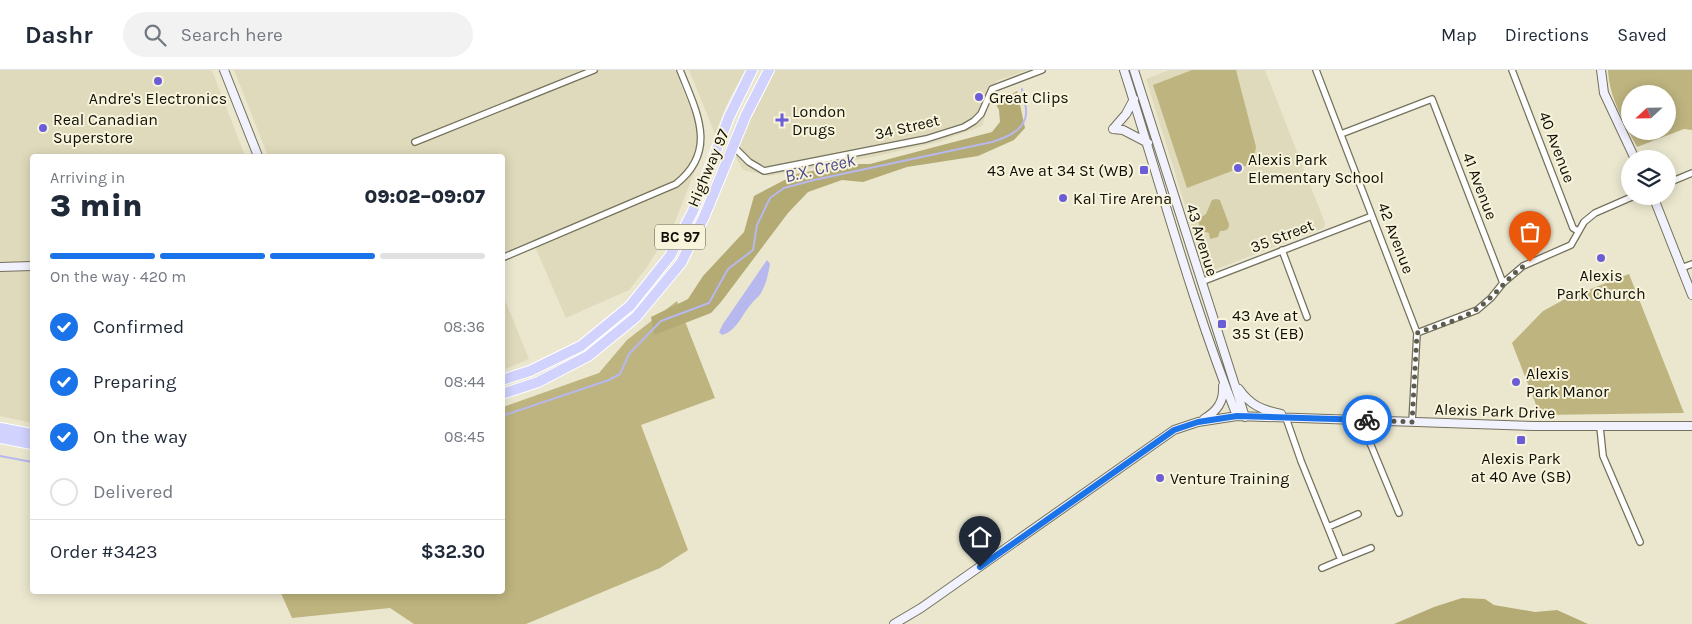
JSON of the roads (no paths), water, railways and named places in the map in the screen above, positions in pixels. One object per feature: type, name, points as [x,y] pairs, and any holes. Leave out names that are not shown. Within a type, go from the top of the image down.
[{"type":"highway","name":"Highway 97","points":[[505,379],[530,371],[581,346],[630,306],[670,256],[689,219],[736,101],[752,70]]},
{"type":"highway","name":"Highway 97","points":[[505,393],[538,382],[588,356],[636,317],[681,263],[704,217],[754,98],[769,70]]},
{"type":"highway","points":[[0,428],[30,434]]},
{"type":"highway","points":[[0,438],[30,444]]},
{"type":"street","points":[[224,70],[257,154]]},
{"type":"street","points":[[415,142],[594,70]]},
{"type":"street","points":[[505,257],[676,184],[687,175],[699,150],[702,132],[699,118],[680,70]]},
{"type":"street","name":"34 Street","points":[[734,147],[749,162],[764,171],[926,139],[964,127],[974,121],[981,114],[992,89],[1042,70]]},
{"type":"street","name":"43 Avenue","points":[[1124,70],[1148,143],[1189,282],[1223,380],[1241,417]]},
{"type":"street","name":"43 Avenue","points":[[1134,70],[1235,384],[1241,417]]},
{"type":"street","name":"42 Avenue","points":[[1316,70],[1417,333],[1412,422]]},
{"type":"street","name":"40 Avenue","points":[[1512,70],[1573,228],[1578,231]]},
{"type":"street","points":[[1601,70],[1604,93],[1631,150]]},
{"type":"street","points":[[1134,99],[1126,114],[1113,129],[1123,130],[1148,143]]},
{"type":"street","name":"41 Avenue","points":[[1341,134],[1432,99],[1503,283]]},
{"type":"street","points":[[1676,180],[1692,173]]},
{"type":"street","points":[[1417,333],[1476,310],[1491,298],[1515,272],[1530,262],[1571,245],[1584,222],[1595,213],[1621,202]]},
{"type":"street","points":[[1656,205],[1692,295]]},
{"type":"street","name":"35 Street","points":[[1201,282],[1372,216]]},
{"type":"street","points":[[1282,250],[1307,317]]},
{"type":"street","points":[[1681,268],[1692,264]]},
{"type":"street","points":[[0,267],[30,266]]},
{"type":"street","points":[[894,624],[921,608],[1174,430],[1198,422],[1217,410],[1223,393],[1223,380]]},
{"type":"street","points":[[1235,384],[1251,404],[1263,410],[1291,418],[1301,461],[1341,560]]},
{"type":"street","name":"Alexis Park Drive","points":[[1198,422],[1241,417],[1600,427],[1692,426]]},
{"type":"street","points":[[1359,420],[1360,430],[1368,438],[1399,513]]},
{"type":"street","points":[[1600,427],[1603,456],[1640,542]]},
{"type":"street","points":[[1328,527],[1358,514]]},
{"type":"street","points":[[1322,568],[1372,548]]},
{"type":"water","points":[[767,260],[770,264],[761,293],[748,307],[732,330],[722,335],[719,332],[723,324]]},
{"type":"waterway","name":"B.X. Creek","points":[[505,415],[609,380],[620,374],[629,354],[661,321],[709,303],[728,269],[753,250],[757,225],[770,198],[784,188],[1004,138],[1016,131],[1024,122],[1026,109],[1022,89]]},
{"type":"waterway","name":"B.X. Creek","points":[[0,456],[30,462]]},
{"type":"place","name":"Andre's Electronics","points":[[158,81]]},
{"type":"place","name":"Great Clips","points":[[979,97]]},
{"type":"place","name":"London Drugs","points":[[782,120]]},
{"type":"place","name":"Real Canadian Superstore","points":[[43,128]]},
{"type":"place","name":"Alexis Park Elementary School","points":[[1238,168]]},
{"type":"place","name":"43 Ave at 34 St (WB)","points":[[1144,170]]},
{"type":"place","name":"Kal Tire Arena","points":[[1063,198]]},
{"type":"place","name":"Alexis Park Church","points":[[1601,258]]},
{"type":"place","name":"43 Ave at 35 St (EB)","points":[[1222,324]]},
{"type":"place","name":"Alexis Park Manor","points":[[1516,382]]},
{"type":"place","name":"Alexis Park at 40 Ave (SB)","points":[[1521,440]]},
{"type":"place","name":"Venture Training","points":[[1160,478]]}]
